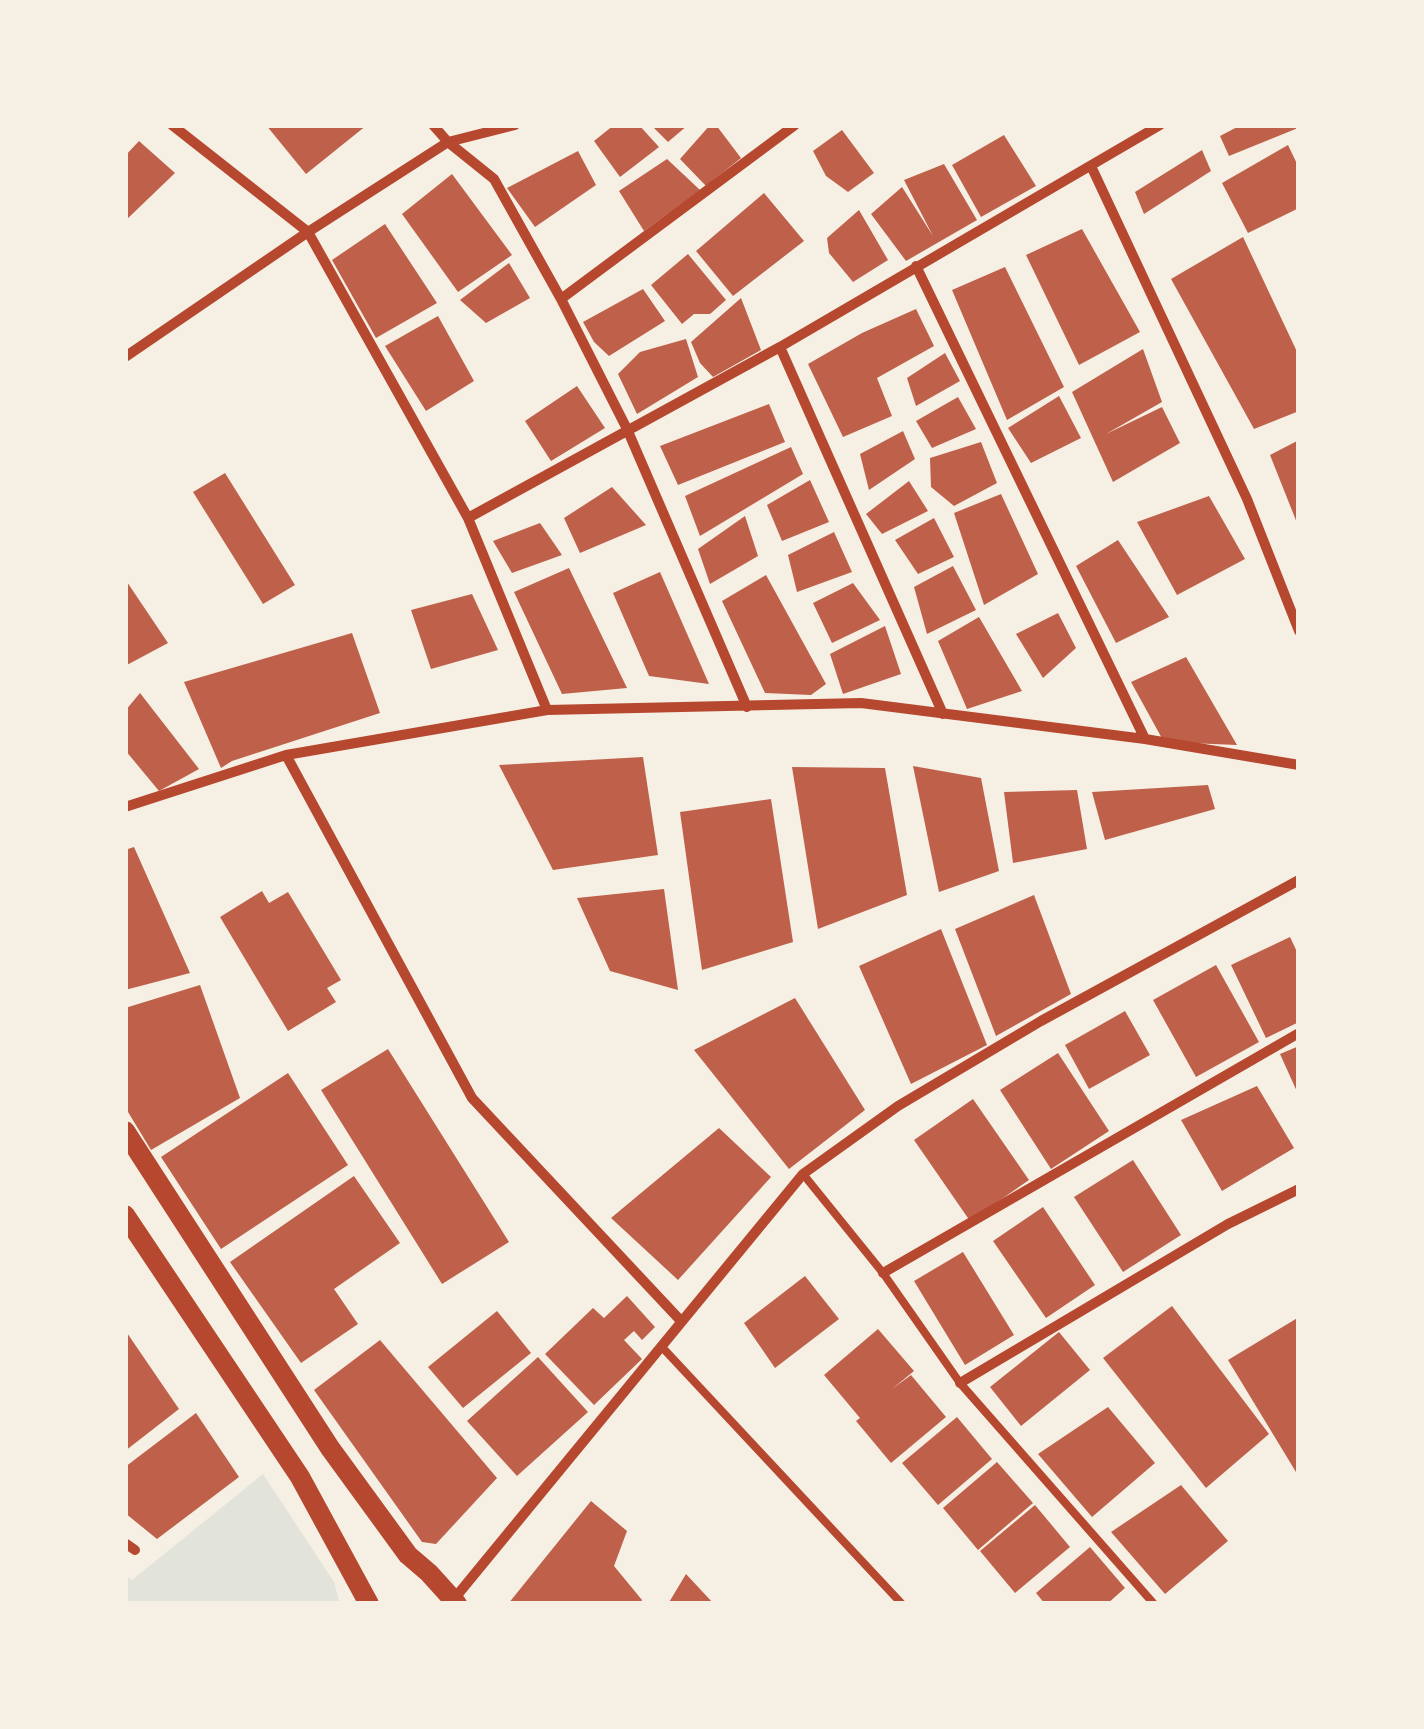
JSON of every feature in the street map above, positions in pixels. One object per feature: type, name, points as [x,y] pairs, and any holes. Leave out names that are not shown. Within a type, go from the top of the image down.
[{"type":"main road","points":[[125,1131],[330,1448],[408,1555],[456,1602]]},
{"type":"main road","points":[[125,1215],[300,1478],[369,1604]]},
{"type":"street","points":[[172,125],[308,232],[468,518],[548,710]]},
{"type":"street","points":[[434,125],[448,142],[494,180],[561,299],[628,429],[748,707]]},
{"type":"street","points":[[125,357],[448,142],[515,125]]},
{"type":"street","points":[[561,299],[795,125]]},
{"type":"street","points":[[468,518],[780,346],[1160,125]]},
{"type":"street","points":[[1091,166],[1247,499],[1299,631]]},
{"type":"street","points":[[916,266],[1144,739]]},
{"type":"street","points":[[780,346],[942,714]]},
{"type":"street","points":[[125,808],[286,754],[548,710],[862,704],[1144,739],[1299,765]]},
{"type":"street","points":[[286,754],[472,1098],[681,1321]]},
{"type":"street","points":[[456,1602],[804,1174],[898,1106],[1041,1020],[1298,884]]},
{"type":"street","points":[[884,1273],[1299,1033]]},
{"type":"street","points":[[960,1383],[1228,1224],[1299,1189]]},
{"type":"lane","points":[[804,1174],[884,1273],[960,1383],[1154,1604]]},
{"type":"lane","points":[[661,1346],[902,1604]]},
{"type":"shaded area","points":[[263,1474],[334,1582],[340,1604],[125,1604],[125,1575],[132,1580]]},
{"type":"building","points":[[266,125],[367,125],[306,174]]},
{"type":"building","points":[[614,125],[639,125],[659,147],[620,177],[594,141]]},
{"type":"building","points":[[651,125],[688,125],[668,142]]},
{"type":"building","points":[[710,125],[716,125],[741,158],[706,186],[680,159]]},
{"type":"building","points":[[1241,125],[1298,128],[1229,156],[1220,136]]},
{"type":"building","points":[[842,130],[874,173],[848,192],[826,176],[813,151]]},
{"type":"building","points":[[1004,135],[1036,186],[981,217],[952,165]]},
{"type":"building","points":[[139,141],[175,173],[125,221],[125,156]]},
{"type":"building","points":[[1288,145],[1299,168],[1299,208],[1248,233],[1222,183]]},
{"type":"building","points":[[1202,150],[1211,171],[1144,214],[1135,192]]},
{"type":"building","points":[[578,151],[596,185],[535,227],[507,188]]},
{"type":"building","points":[[667,159],[700,190],[644,231],[619,191]]},
{"type":"building","points":[[944,164],[977,220],[906,261],[871,214],[902,187],[933,236],[904,180]]},
{"type":"building","points":[[452,174],[512,255],[458,292],[402,214]]},
{"type":"building","points":[[764,193],[804,241],[733,296],[696,251]]},
{"type":"building","points":[[859,210],[888,260],[853,282],[829,253],[827,238]]},
{"type":"building","points":[[385,224],[437,303],[376,338],[332,260]]},
{"type":"building","points":[[1082,229],[1140,332],[1079,365],[1026,255]]},
{"type":"building","points":[[1243,237],[1299,356],[1299,411],[1254,429],[1171,279]]},
{"type":"building","points":[[688,254],[726,300],[710,314],[694,314],[682,324],[651,285]]},
{"type":"building","points":[[509,263],[530,298],[486,323],[460,300]]},
{"type":"building","points":[[1005,267],[1064,387],[1007,420],[952,290]]},
{"type":"building","points":[[643,289],[665,321],[609,356],[594,342],[583,322]]},
{"type":"building","points":[[741,298],[761,350],[713,377],[700,363],[691,342]]},
{"type":"building","points":[[916,309],[934,346],[877,378],[892,416],[843,437],[808,364],[862,333]]},
{"type":"building","points":[[438,316],[474,381],[426,411],[385,346]]},
{"type":"building","points":[[686,339],[698,377],[637,414],[618,374],[640,352]]},
{"type":"building","points":[[1143,349],[1162,402],[1106,434],[1162,407],[1180,443],[1113,482],[1072,392]]},
{"type":"building","points":[[945,353],[960,381],[916,406],[907,378]]},
{"type":"building","points":[[577,386],[605,428],[551,461],[525,421]]},
{"type":"building","points":[[1059,396],[1081,438],[1031,463],[1008,428]]},
{"type":"building","points":[[958,397],[976,429],[932,448],[916,421]]},
{"type":"building","points":[[769,404],[785,442],[678,485],[660,446]]},
{"type":"building","points":[[903,431],[915,459],[869,490],[860,454]]},
{"type":"building","points":[[1299,440],[1299,528],[1270,455]]},
{"type":"building","points":[[981,442],[997,483],[954,506],[931,487],[930,458]]},
{"type":"building","points":[[791,447],[803,474],[700,536],[685,496]]},
{"type":"building","points":[[225,473],[295,585],[263,604],[193,492]]},
{"type":"building","points":[[810,480],[829,522],[782,541],[767,505]]},
{"type":"building","points":[[909,481],[928,511],[882,534],[866,514]]},
{"type":"building","points":[[612,487],[646,525],[580,553],[564,518]]},
{"type":"building","points":[[1001,494],[1038,574],[984,605],[954,513]]},
{"type":"building","points":[[1209,496],[1245,559],[1177,595],[1137,522]]},
{"type":"building","points":[[745,516],[758,556],[710,584],[698,549]]},
{"type":"building","points":[[934,518],[954,557],[918,574],[895,540]]},
{"type":"building","points":[[540,523],[562,555],[512,573],[493,541]]},
{"type":"building","points":[[834,532],[852,572],[797,592],[788,555]]},
{"type":"building","points":[[1118,540],[1169,617],[1116,643],[1076,566]]},
{"type":"building","points":[[953,566],[976,610],[927,634],[914,587]]},
{"type":"building","points":[[569,568],[627,688],[562,694],[514,592]]},
{"type":"building","points":[[660,572],[709,684],[649,676],[613,593]]},
{"type":"building","points":[[766,575],[826,684],[811,695],[765,693],[722,601]]},
{"type":"building","points":[[125,579],[168,643],[125,666]]},
{"type":"building","points":[[853,583],[880,620],[832,643],[813,603]]},
{"type":"building","points":[[472,594],[498,650],[431,669],[411,610]]},
{"type":"building","points":[[1058,613],[1076,648],[1043,678],[1016,634]]},
{"type":"building","points":[[979,617],[1022,691],[967,709],[938,641]]},
{"type":"building","points":[[885,626],[901,674],[843,694],[830,654]]},
{"type":"building","points":[[352,633],[380,713],[232,761],[221,768],[184,682]]},
{"type":"building","points":[[1186,657],[1237,745],[1164,742],[1131,682]]},
{"type":"building","points":[[140,693],[199,769],[159,791],[125,750],[125,711]]},
{"type":"building","points":[[643,757],[658,855],[553,870],[499,765]]},
{"type":"building","points":[[913,766],[981,778],[999,871],[939,892]]},
{"type":"building","points":[[792,767],[885,768],[907,895],[818,929]]},
{"type":"building","points":[[1208,785],[1215,809],[1105,840],[1092,792]]},
{"type":"building","points":[[1077,790],[1087,849],[1013,863],[1004,792]]},
{"type":"building","points":[[771,799],[793,942],[702,970],[680,812]]},
{"type":"building","points":[[134,847],[190,973],[125,990],[125,850]]},
{"type":"building","points":[[664,889],[678,990],[610,971],[577,898]]},
{"type":"building","points":[[262,891],[269,903],[288,892],[341,980],[327,988],[336,1002],[288,1031],[220,917]]},
{"type":"building","points":[[1034,895],[1071,994],[996,1036],[955,929]]},
{"type":"building","points":[[941,929],[987,1045],[911,1084],[859,966]]},
{"type":"building","points":[[1290,937],[1299,956],[1299,1022],[1266,1038],[1231,965]]},
{"type":"building","points":[[1216,965],[1259,1042],[1196,1077],[1153,1000]]},
{"type":"building","points":[[200,985],[240,1098],[151,1150],[125,1107],[125,1008]]},
{"type":"building","points":[[795,998],[865,1110],[789,1169],[694,1050]]},
{"type":"building","points":[[1125,1011],[1150,1055],[1089,1089],[1065,1045]]},
{"type":"building","points":[[1299,1046],[1299,1096],[1280,1054]]},
{"type":"building","points":[[388,1049],[509,1242],[442,1284],[321,1090]]},
{"type":"building","points":[[1058,1053],[1109,1131],[1051,1169],[1000,1090]]},
{"type":"building","points":[[288,1073],[348,1165],[221,1249],[161,1157]]},
{"type":"building","points":[[1257,1086],[1294,1148],[1222,1191],[1181,1120]]},
{"type":"building","points":[[973,1099],[1029,1180],[970,1221],[914,1140]]},
{"type":"building","points":[[719,1128],[771,1177],[678,1280],[611,1218]]},
{"type":"building","points":[[1133,1160],[1181,1235],[1123,1272],[1074,1197]]},
{"type":"building","points":[[354,1176],[400,1243],[334,1289],[358,1324],[301,1363],[230,1262]]},
{"type":"building","points":[[1043,1207],[1095,1285],[1046,1318],[993,1241]]},
{"type":"building","points":[[963,1252],[1014,1335],[965,1365],[914,1281]]},
{"type":"building","points":[[805,1276],[839,1319],[775,1368],[744,1323]]},
{"type":"building","points":[[627,1296],[655,1327],[642,1340],[634,1331],[624,1340],[642,1359],[594,1405],[545,1354],[593,1308],[604,1318]]},
{"type":"building","points":[[1172,1306],[1269,1434],[1206,1488],[1103,1358]]},
{"type":"building","points":[[497,1311],[531,1353],[463,1408],[428,1367]]},
{"type":"building","points":[[1299,1317],[1299,1477],[1228,1360]]},
{"type":"building","points":[[878,1329],[914,1371],[892,1389],[911,1375],[946,1417],[891,1463],[824,1375]]},
{"type":"building","points":[[125,1330],[179,1409],[125,1451]]},
{"type":"building","points":[[1059,1332],[1090,1370],[1021,1426],[990,1387]]},
{"type":"building","points":[[380,1340],[497,1478],[436,1544],[422,1542],[314,1390]]},
{"type":"building","points":[[538,1357],[588,1412],[517,1476],[467,1421]]},
{"type":"building","points":[[1108,1407],[1155,1463],[1092,1517],[1038,1454]]},
{"type":"building","points":[[196,1413],[239,1477],[157,1539],[125,1513],[125,1467]]},
{"type":"building","points":[[957,1417],[992,1459],[938,1505],[902,1463]]},
{"type":"building","points":[[997,1462],[1033,1503],[978,1550],[943,1508]]},
{"type":"building","points":[[1181,1485],[1228,1541],[1165,1594],[1111,1532]]},
{"type":"building","points":[[591,1501],[627,1531],[614,1566],[642,1600],[640,1604],[508,1604]]},
{"type":"building","points":[[1035,1505],[1070,1547],[1015,1593],[980,1551]]},
{"type":"building","points":[[1090,1547],[1125,1588],[1107,1604],[1045,1604],[1036,1593]]},
{"type":"building","points":[[686,1574],[714,1604],[668,1604]]}]
